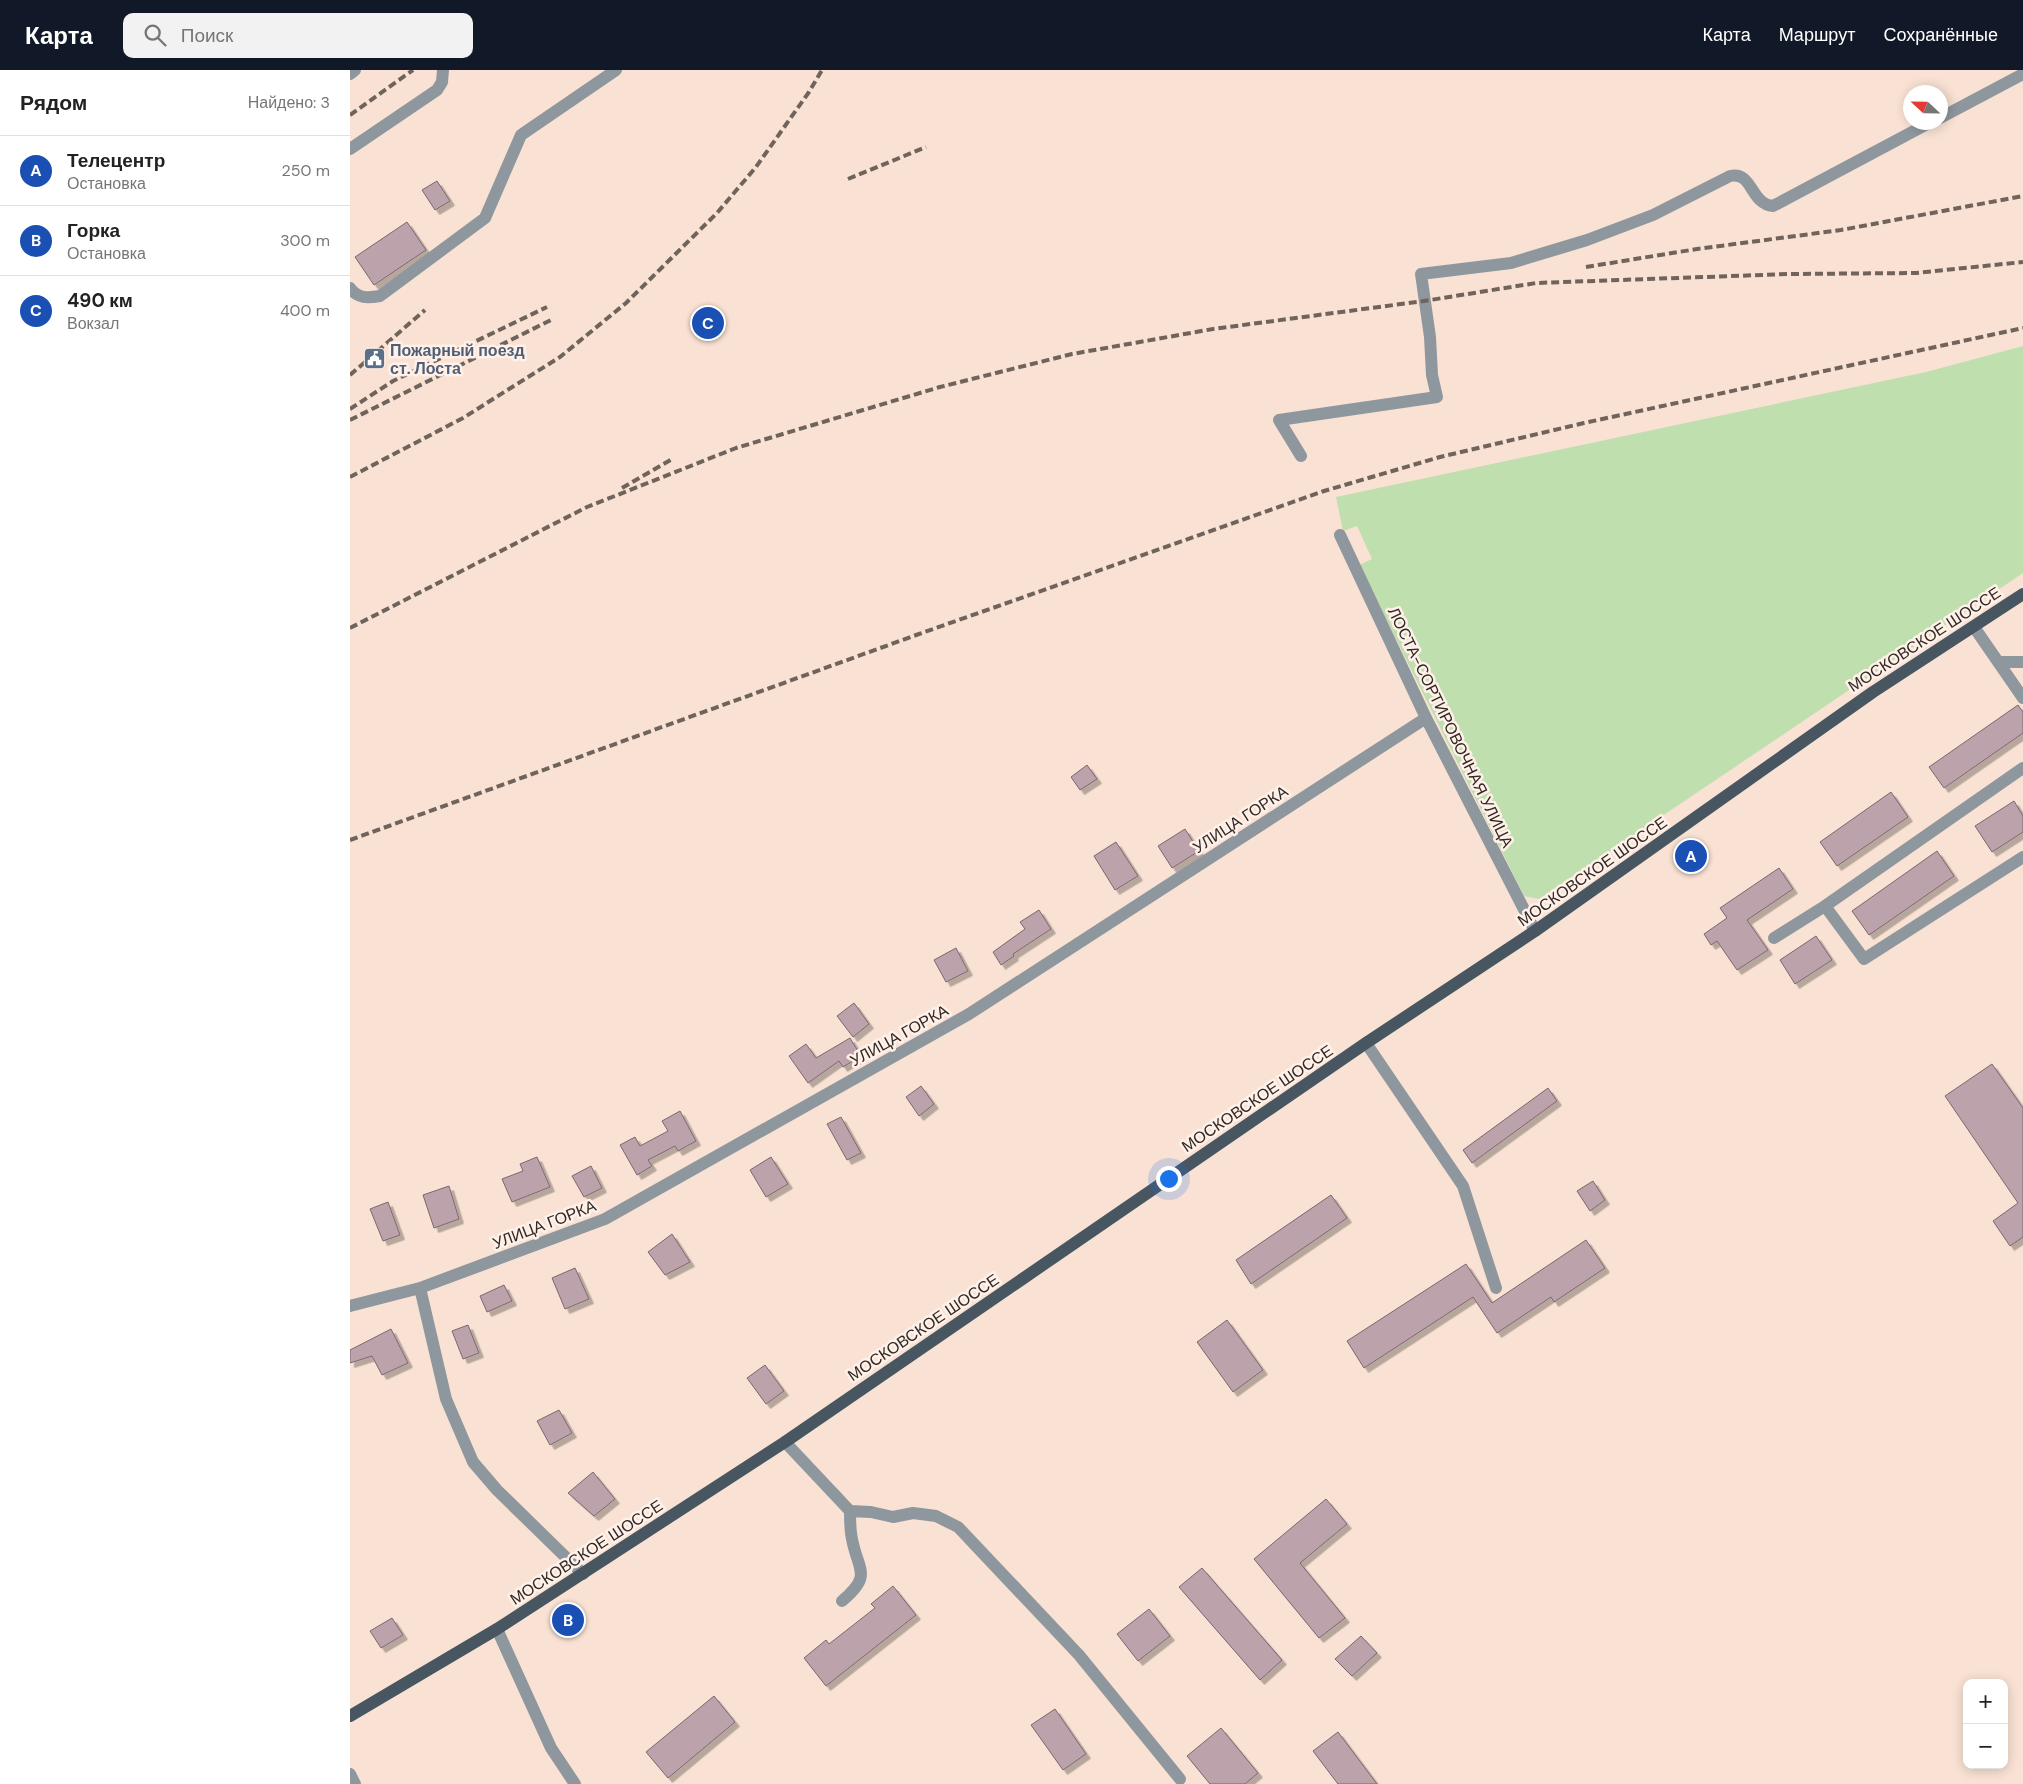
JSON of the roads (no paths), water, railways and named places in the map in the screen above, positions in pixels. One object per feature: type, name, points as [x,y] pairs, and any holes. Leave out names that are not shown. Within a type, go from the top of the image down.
[{"type":"main road","name":"МОСКОВСКОЕ ШОССЕ","points":[[350,1716],[497,1629],[785,1442],[1366,1043],[1535,931],[1873,692],[2023,594]]},
{"type":"street","points":[[350,74],[355,70]]},
{"type":"street","points":[[350,149],[437,90],[442,82],[443,70]]},
{"type":"street","points":[[350,288],[360,296],[368,298],[380,296],[485,218],[521,135],[616,70]]},
{"type":"street","points":[[1948,114],[2023,74]]},
{"type":"street","points":[[1301,456],[1279,420],[1438,397],[1432,376],[1428,318],[1421,274],[1511,263],[1587,240],[1653,215],[1730,176],[1737,175],[1744,178],[1759,200],[1766,205],[1773,206],[1916,130]]},
{"type":"street","name":"ЛОСТА-СОРТИРОВОЧНАЯ УЛИЦА","points":[[1340,535],[1426,718],[1535,931]]},
{"type":"street","points":[[1974,627],[2023,698]]},
{"type":"street","points":[[1999,662],[2023,662]]},
{"type":"street","name":"УЛИЦА ГОРКА","points":[[350,1306],[420,1288],[605,1220],[969,1014],[1426,718]]},
{"type":"street","points":[[1774,938],[1825,906],[2023,768]]},
{"type":"street","points":[[1825,906],[1864,959],[2023,857]]},
{"type":"street","points":[[1366,1043],[1463,1186],[1496,1288]]},
{"type":"street","points":[[420,1288],[446,1399],[473,1462],[497,1490],[583,1574]]},
{"type":"street","points":[[785,1442],[850,1511],[852,1539],[862,1573],[857,1589],[842,1601]]},
{"type":"street","points":[[850,1511],[871,1512],[893,1517],[914,1513],[936,1516],[958,1527],[1079,1655],[1180,1779]]},
{"type":"street","points":[[497,1629],[551,1748],[575,1784]]},
{"type":"street","points":[[350,1774],[355,1784]]},
{"type":"railway","points":[[350,115],[413,70]]},
{"type":"railway","points":[[350,477],[463,418],[560,357],[626,303],[717,213],[756,167],[809,92],[822,70]]},
{"type":"railway","points":[[848,179],[926,147]]},
{"type":"railway","points":[[1586,267],[1697,249],[1841,230],[2023,196]]},
{"type":"railway","points":[[350,628],[587,507],[736,448],[940,387],[1072,354],[1213,329],[1424,301],[1536,283],[1789,274],[1916,273],[2023,262]]},
{"type":"railway","points":[[350,409],[393,381],[547,307]]},
{"type":"railway","points":[[350,375],[425,310]]},
{"type":"railway","points":[[350,420],[553,319]]},
{"type":"railway","points":[[350,840],[919,634],[1324,491],[1440,457],[1584,423],[2023,328]]},
{"type":"railway","points":[[622,488],[674,458]]},
{"type":"place","name":"490 км","points":[[708,323]]},
{"type":"place","name":"Пожарный поезд ст. Лоста","points":[[374,359]]},
{"type":"place","name":"Телецентр","points":[[1691,856]]},
{"type":"place","name":"Горка","points":[[568,1620]]}]
